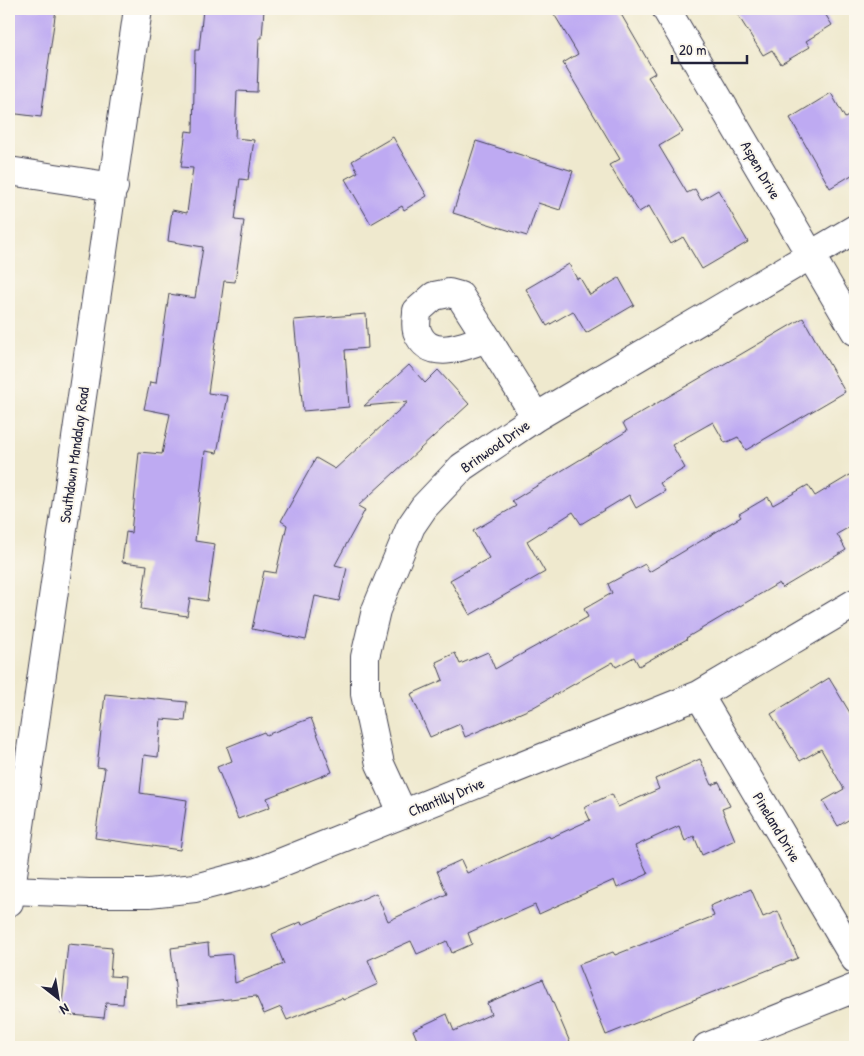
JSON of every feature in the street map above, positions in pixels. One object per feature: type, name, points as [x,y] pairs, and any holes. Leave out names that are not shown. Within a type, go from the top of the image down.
[{"type":"street","name":"Southdown Mandalay Road","points":[[9,894],[114,187],[138,9]]},
{"type":"street","name":"Aspen Drive","points":[[666,9],[855,331]]},
{"type":"street","points":[[9,171],[114,187]]},
{"type":"street","name":"Brinwood Drive","points":[[403,814],[380,764],[365,694],[365,657],[376,610],[411,526],[424,507],[462,467],[536,417],[855,229]]},
{"type":"street","points":[[486,338],[536,417]]},
{"type":"street","name":"Chantilly Drive","points":[[9,894],[149,893],[195,888],[260,871],[699,695],[855,603]]},
{"type":"street","name":"Pineland Drive","points":[[699,695],[855,960]]},
{"type":"street","points":[[707,1047],[855,988]]},
{"type":"building","points":[[10,9],[56,9],[41,117],[9,113]]},
{"type":"building","points":[[203,9],[264,9],[262,38],[259,38],[257,92],[237,91],[235,138],[254,140],[248,180],[240,179],[235,220],[244,221],[235,282],[224,281],[208,393],[228,396],[217,453],[205,451],[195,541],[215,544],[207,601],[190,598],[187,616],[141,609],[147,565],[122,562],[126,532],[131,533],[139,452],[162,454],[170,414],[144,409],[150,382],[156,383],[169,294],[195,298],[203,247],[168,241],[172,210],[187,213],[193,168],[181,167],[186,131],[193,132],[195,50],[199,50]]},
{"type":"building","points":[[551,9],[618,9],[655,73],[648,77],[683,132],[659,146],[687,193],[695,189],[701,200],[718,190],[748,242],[702,269],[683,237],[671,244],[649,206],[639,212],[609,165],[620,159],[563,63],[578,54]]},
{"type":"building","points":[[734,9],[822,9],[832,25],[806,41],[810,47],[781,64],[772,50],[763,55]]},
{"type":"building","points":[[831,93],[845,118],[855,112],[855,173],[830,188],[790,118]]},
{"type":"building","points":[[393,137],[427,196],[404,210],[402,206],[371,224],[345,179],[358,172],[352,161]]},
{"type":"building","points":[[476,141],[573,171],[560,210],[538,203],[527,236],[453,213]]},
{"type":"building","points":[[569,264],[577,279],[580,278],[590,295],[619,278],[634,305],[586,333],[573,311],[547,326],[526,289]]},
{"type":"building","points":[[366,314],[368,348],[345,350],[349,407],[303,411],[294,320]]},
{"type":"building","points":[[803,318],[845,392],[746,450],[738,437],[725,443],[713,422],[672,445],[685,468],[660,483],[665,491],[636,508],[629,495],[581,524],[573,512],[527,541],[545,572],[470,615],[450,580],[489,558],[473,531],[516,506],[512,501],[627,431],[623,423]]},
{"type":"building","points":[[409,365],[425,383],[438,370],[469,404],[358,506],[365,510],[335,565],[347,568],[339,601],[315,596],[306,640],[252,629],[264,571],[276,573],[287,525],[281,521],[316,458],[335,469],[408,402],[364,406]]},
{"type":"building","points":[[855,472],[855,524],[837,534],[846,550],[782,588],[779,583],[639,666],[634,657],[616,667],[613,662],[532,708],[465,737],[460,724],[430,737],[411,694],[443,680],[436,662],[455,653],[460,664],[488,652],[495,669],[588,617],[584,609],[612,593],[608,584],[645,564],[649,572],[741,517],[739,514],[768,497],[773,505],[808,485],[815,496]]},
{"type":"building","points":[[829,678],[855,721],[855,816],[838,826],[823,801],[844,789],[821,749],[800,761],[771,714]]},
{"type":"building","points":[[105,694],[187,702],[185,721],[161,719],[158,757],[144,755],[140,793],[187,800],[180,850],[95,838],[105,768],[97,767]]},
{"type":"building","points":[[311,718],[332,772],[267,798],[270,807],[238,819],[217,767],[232,761],[227,747],[264,732],[266,735]]},
{"type":"building","points":[[700,759],[712,785],[719,782],[730,806],[722,809],[735,840],[702,855],[694,836],[685,841],[679,826],[635,846],[648,874],[617,888],[614,880],[539,914],[535,905],[502,918],[468,933],[472,944],[452,953],[447,941],[417,954],[411,941],[368,960],[378,984],[343,1000],[342,998],[287,1020],[281,1007],[264,1014],[256,996],[177,1005],[171,948],[208,943],[209,956],[232,954],[235,983],[284,964],[272,934],[301,922],[302,925],[376,893],[388,921],[447,894],[437,871],[461,860],[467,873],[549,836],[550,838],[590,820],[584,807],[612,794],[618,807],[659,789],[655,779]]},
{"type":"building","points":[[751,889],[763,917],[778,911],[798,958],[606,1035],[578,965],[613,952],[615,955],[714,916],[710,906]]},
{"type":"building","points":[[68,944],[112,948],[110,976],[125,977],[123,1004],[106,1003],[104,1018],[61,1014]]},
{"type":"building","points":[[543,979],[572,1047],[420,1047],[413,1030],[447,1014],[454,1031],[491,1014],[487,1003]]}]
